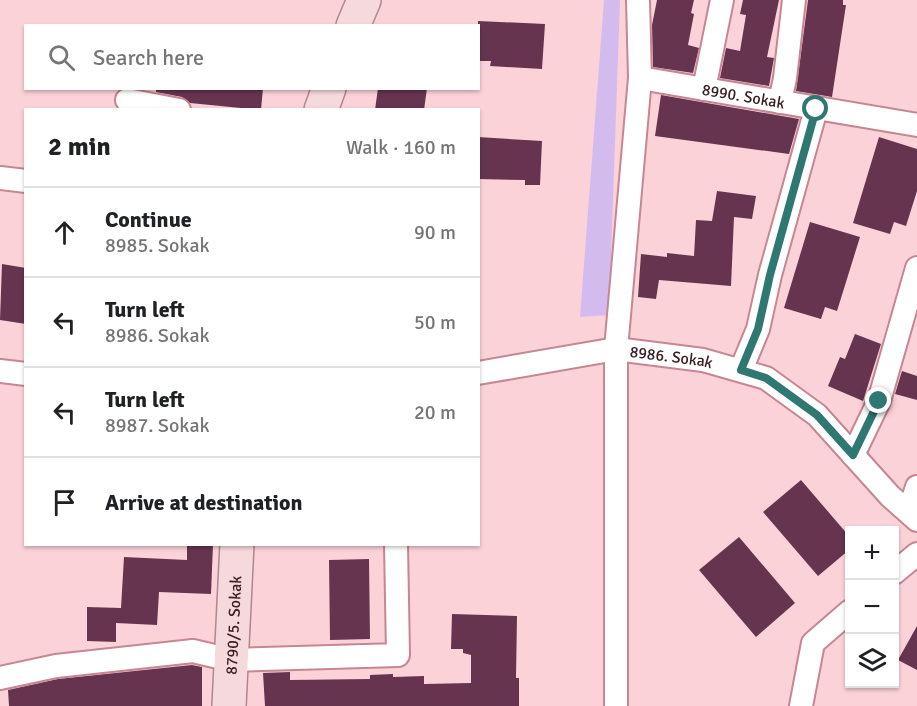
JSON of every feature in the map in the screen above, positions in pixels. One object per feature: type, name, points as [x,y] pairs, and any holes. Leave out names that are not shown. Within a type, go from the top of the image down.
[{"type":"main road","points":[[354,24],[364,0]]},
{"type":"main road","points":[[322,108],[328,90]]},
{"type":"main road","name":"8790/5. Sokak","points":[[229,706],[237,546]]},
{"type":"street","points":[[616,706],[616,349],[640,78],[638,0]]},
{"type":"street","points":[[704,89],[722,0]]},
{"type":"street","points":[[780,102],[794,0]]},
{"type":"street","name":"8990. Sokak","points":[[640,78],[917,125]]},
{"type":"street","points":[[128,100],[169,108]]},
{"type":"street","points":[[741,370],[758,329],[770,275],[816,109]]},
{"type":"street","points":[[0,178],[24,182]]},
{"type":"street","points":[[853,455],[879,401],[917,268]]},
{"type":"street","name":"8986. Sokak","points":[[480,373],[616,349],[703,360],[766,378],[817,415],[890,496],[913,515]]},
{"type":"street","points":[[0,371],[24,374]]},
{"type":"street","points":[[913,515],[917,487]]},
{"type":"street","points":[[0,678],[56,666],[192,651],[231,660],[398,655],[396,546]]},
{"type":"street","points":[[899,569],[917,554]]},
{"type":"street","points":[[801,706],[813,643],[845,615]]},
{"type":"shaded area","points":[[604,0],[620,0],[609,315],[580,317]]},
{"type":"building","points":[[657,0],[694,0],[691,13],[694,14],[688,45],[699,48],[693,73],[653,67],[652,25]]},
{"type":"building","points":[[743,0],[779,0],[767,57],[774,58],[769,86],[720,78],[726,48],[740,51],[746,15],[740,14]]},
{"type":"building","points":[[808,0],[843,0],[843,5],[846,5],[832,97],[796,91]]},
{"type":"building","points":[[478,21],[545,24],[542,69],[490,66],[491,61],[480,61],[480,24]]},
{"type":"building","points":[[156,90],[263,90],[261,108],[190,103],[182,97],[156,92]]},
{"type":"building","points":[[378,90],[427,90],[424,108],[375,108]]},
{"type":"building","points":[[661,95],[799,119],[789,154],[655,136]]},
{"type":"building","points":[[480,137],[542,141],[540,185],[525,185],[525,180],[480,179]]},
{"type":"building","points":[[879,137],[917,149],[917,191],[906,226],[894,222],[890,234],[853,223]]},
{"type":"building","points":[[717,191],[756,196],[752,219],[734,217],[731,286],[659,280],[656,299],[638,297],[641,254],[667,257],[667,253],[694,256],[696,220],[712,221]]},
{"type":"building","points":[[810,222],[860,237],[837,311],[825,307],[821,319],[784,308]]},
{"type":"building","points":[[2,264],[24,268],[24,324],[0,320]]},
{"type":"building","points":[[855,334],[881,344],[863,401],[828,386],[840,357],[845,359]]},
{"type":"building","points":[[902,371],[917,376],[917,400],[895,394]]},
{"type":"building","points":[[801,480],[845,531],[845,553],[818,576],[763,512]]},
{"type":"building","points":[[739,537],[795,603],[756,637],[699,570]]},
{"type":"building","points":[[187,546],[213,546],[211,594],[159,592],[157,625],[116,623],[116,642],[87,641],[87,607],[121,608],[124,557],[187,560]]},
{"type":"building","points":[[369,559],[370,639],[330,640],[329,560]]},
{"type":"building","points":[[452,614],[517,616],[516,678],[519,678],[519,706],[265,706],[263,673],[290,672],[290,680],[370,679],[370,675],[393,674],[393,677],[424,676],[424,684],[471,683],[471,655],[463,653],[463,649],[451,649]]},
{"type":"building","points":[[917,626],[917,670],[899,661]]},
{"type":"building","points":[[192,665],[202,667],[202,706],[9,706],[8,690],[58,679]]},
{"type":"route","points":[[816,109],[770,275],[758,329],[741,370],[766,378],[817,415],[853,455],[879,401]]}]
